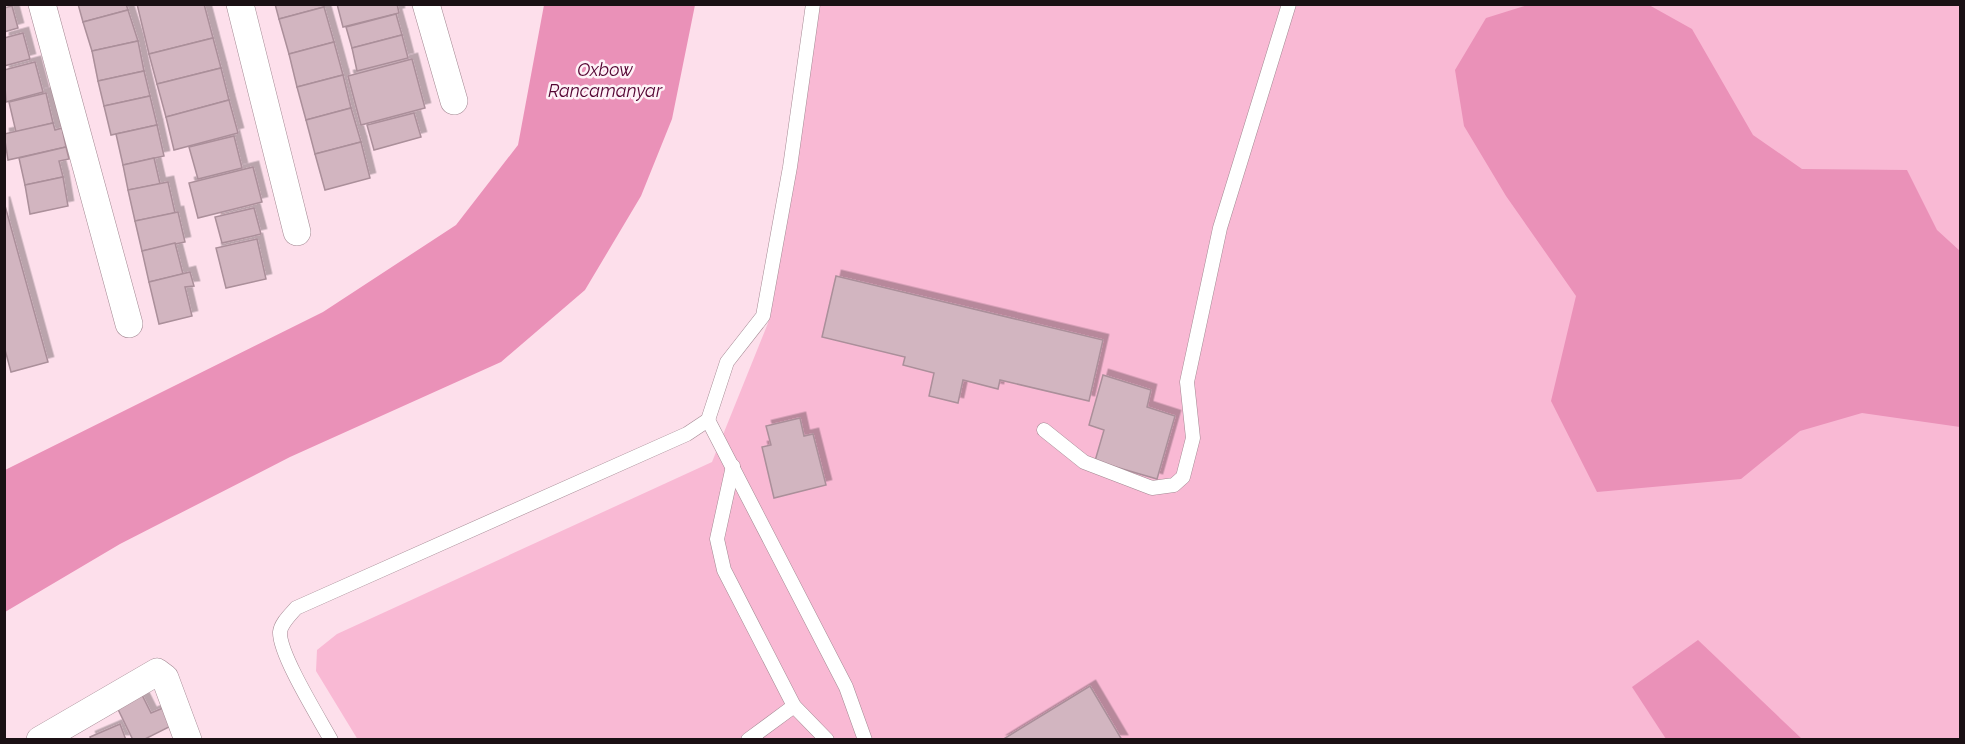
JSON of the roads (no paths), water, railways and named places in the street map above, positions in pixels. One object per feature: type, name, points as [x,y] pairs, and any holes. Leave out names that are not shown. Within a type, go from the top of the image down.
[{"type":"street","points":[[42,4],[129,324]]},
{"type":"street","points":[[240,4],[297,232]]},
{"type":"street","points":[[426,4],[454,101]]},
{"type":"street","points":[[40,740],[69,732],[157,672],[165,678],[188,740]]},
{"type":"lane","points":[[331,740],[288,659],[280,632],[284,622],[296,608],[687,434],[708,420],[727,362],[763,316],[790,167],[813,4]]},
{"type":"lane","points":[[1044,430],[1084,462],[1152,489],[1174,486],[1183,477],[1193,438],[1188,382],[1220,228],[1289,4]]},
{"type":"lane","points":[[708,420],[846,687],[865,740]]},
{"type":"lane","points":[[733,466],[717,539],[724,570],[794,706],[827,740]]},
{"type":"lane","points":[[748,740],[794,706]]},
{"type":"water","points":[[1531,4],[1649,5],[1692,29],[1753,135],[1802,169],[1907,170],[1937,230],[1960,251],[1960,427],[1862,413],[1800,431],[1741,479],[1597,492],[1551,401],[1576,296],[1506,196],[1464,126],[1455,70],[1486,18]]},
{"type":"water","name":"Oxbow Rancamanyar","points":[[544,5],[695,5],[672,119],[641,196],[585,290],[501,362],[290,457],[120,544],[5,612],[5,470],[323,312],[456,225],[518,145]]},
{"type":"water","points":[[1698,640],[1802,739],[1666,739],[1632,687]]}]
